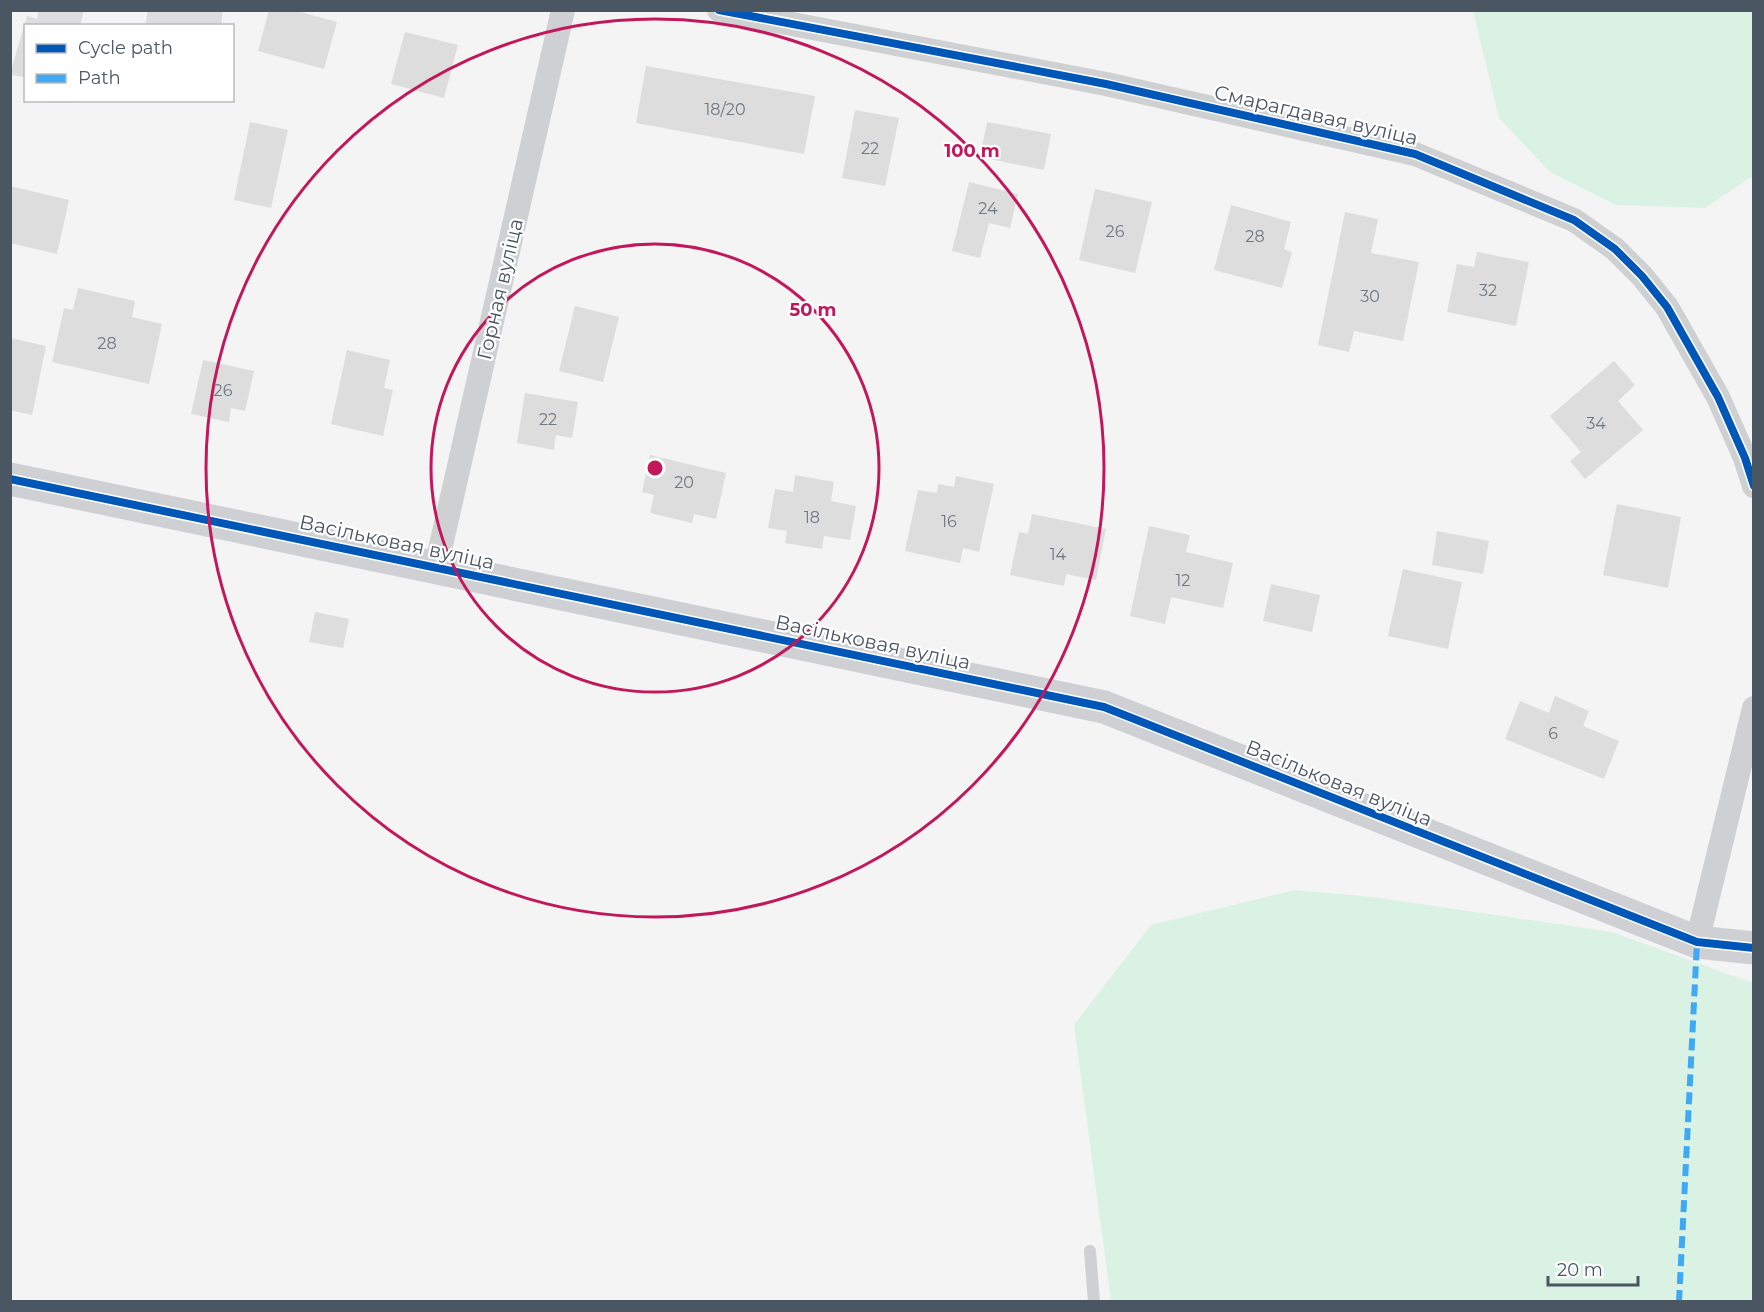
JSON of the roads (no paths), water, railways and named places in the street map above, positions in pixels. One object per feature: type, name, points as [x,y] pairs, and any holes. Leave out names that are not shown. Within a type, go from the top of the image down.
[{"type":"street","name":"Горная вуліца","points":[[436,567],[563,10]]},
{"type":"street","name":"Смарагдавая вуліца","points":[[719,10],[1106,84],[1415,154],[1574,220],[1615,249],[1642,276],[1667,307],[1718,397],[1745,458],[1754,486]]},
{"type":"street","name":"Васільковая вуліца","points":[[10,479],[1104,707],[1697,942],[1754,948]]},
{"type":"street","points":[[1697,942],[1754,708]]},
{"type":"lane","points":[[1090,1251],[1094,1302]]}]
